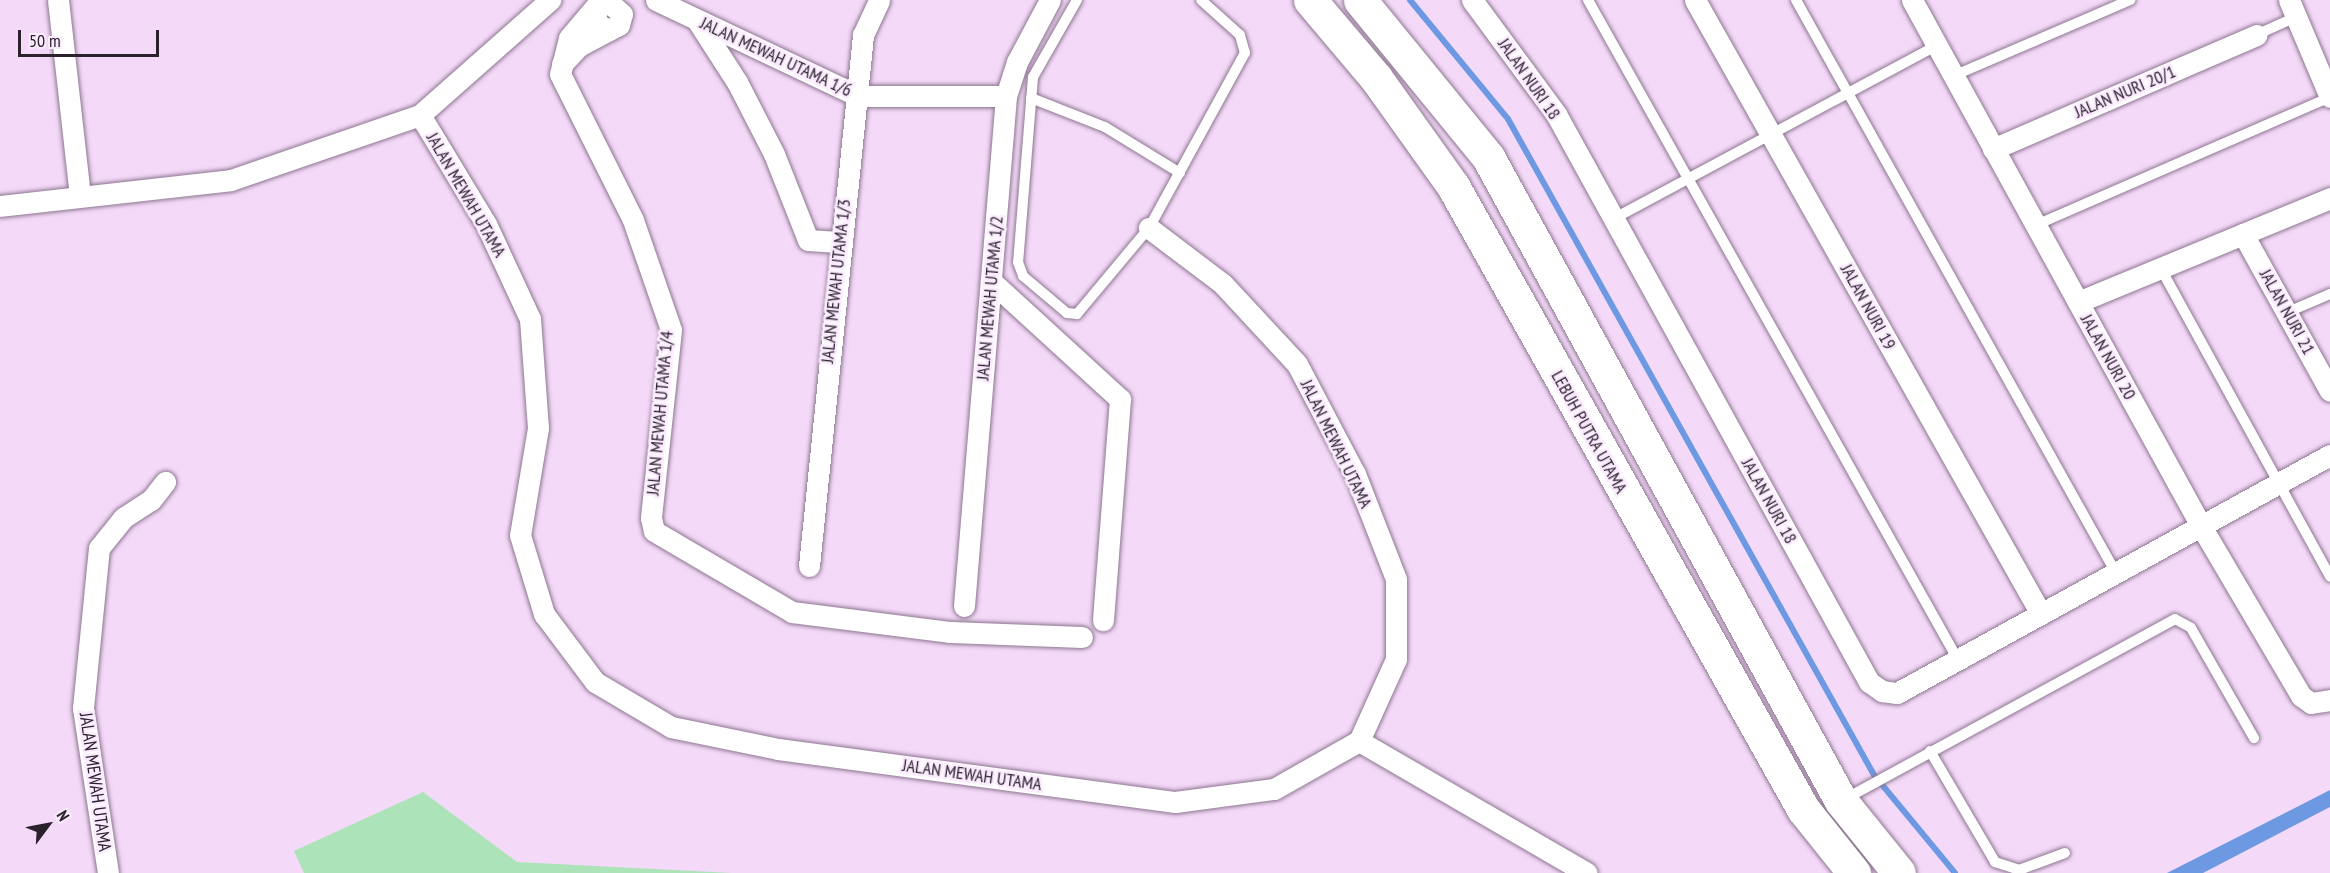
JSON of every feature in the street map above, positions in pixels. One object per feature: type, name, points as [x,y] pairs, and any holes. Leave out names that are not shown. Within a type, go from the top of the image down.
[{"type":"main road","name":"LEBUH PUTRA UTAMA","points":[[1310,0],[1376,78],[1453,186],[1803,809],[1854,873]]},
{"type":"main road","points":[[1360,0],[1488,157],[1899,873]]},
{"type":"street","points":[[58,0],[80,195]]},
{"type":"street","name":"JALAN MEWAH UTAMA","points":[[0,206],[80,195],[231,180],[420,115],[550,0]]},
{"type":"street","name":"JALAN MEWAH UTAMA 1/6","points":[[615,25],[657,0],[858,96],[1006,96]]},
{"type":"street","name":"JALAN MEWAH UTAMA 1/3","points":[[809,566],[838,242],[858,96],[863,35],[879,0]]},
{"type":"street","name":"JALAN MEWAH UTAMA 1/2","points":[[964,606],[1006,96],[1017,62],[1050,0]]},
{"type":"street","name":"JALAN NURI 19","points":[[1695,0],[2041,614]]},
{"type":"street","name":"JALAN NURI 20","points":[[1912,0],[2201,526],[2301,696],[2323,701]]},
{"type":"street","points":[[602,1],[594,22],[615,25]]},
{"type":"street","name":"JALAN MEWAH UTAMA 1/4","points":[[602,1],[569,38],[561,64],[562,85],[633,220],[670,330],[651,518],[654,531],[792,612],[951,632],[1082,637]]},
{"type":"street","name":"JALAN NURI 18","points":[[1479,2],[1556,114],[1869,682],[1882,691],[1897,693],[2330,455]]},
{"type":"street","points":[[2292,9],[2330,97]]},
{"type":"street","points":[[696,20],[737,82],[774,154],[808,240],[838,242]]},
{"type":"street","points":[[561,64],[579,46],[615,25]]},
{"type":"street","name":"JALAN NURI 20/1","points":[[1994,149],[2256,35]]},
{"type":"street","name":"JALAN MEWAH UTAMA","points":[[420,115],[486,224],[530,319],[538,428],[520,535],[543,614],[595,682],[682,729],[778,749],[1175,802],[1274,789],[1359,741],[1396,659],[1396,591],[1355,474],[1297,363],[1223,284],[1149,228]]},
{"type":"street","points":[[2078,302],[2330,198]]},
{"type":"street","name":"JALAN NURI 21","points":[[2243,234],[2329,386]]},
{"type":"street","points":[[991,280],[1120,399],[1103,620]]},
{"type":"street","name":"JALAN MEWAH UTAMA","points":[[108,873],[83,708],[99,548],[123,518],[151,500],[165,482]]},
{"type":"street","points":[[1359,741],[1587,873]]},
{"type":"lane","points":[[1077,0],[1039,59],[1031,98],[1018,262],[1023,276],[1067,313],[1077,314],[1149,228],[1245,53],[1240,35],[1201,0]]},
{"type":"lane","points":[[1588,0],[1958,660]]},
{"type":"lane","points":[[1796,0],[2116,573]]},
{"type":"lane","points":[[1953,76],[2130,0]]},
{"type":"lane","points":[[2256,35],[2292,9]]},
{"type":"lane","points":[[1613,219],[1846,89],[1936,46]]},
{"type":"lane","points":[[2036,225],[2330,97]]},
{"type":"lane","points":[[1031,98],[1105,127],[1180,173]]},
{"type":"lane","points":[[2161,269],[2330,577]]},
{"type":"lane","points":[[2288,312],[2330,294]]},
{"type":"lane","points":[[1855,793],[2175,619],[2191,628],[2254,738]]},
{"type":"lane","points":[[1930,751],[1995,862],[2019,870],[2065,853]]},
{"type":"green space","points":[[423,792],[517,862],[732,873],[304,873],[294,851]]},
{"type":"water","points":[[2330,790],[2330,807],[2203,873],[2167,873]]},
{"type":"waterway","points":[[1410,0],[1508,119],[1874,775],[1955,873]]}]
